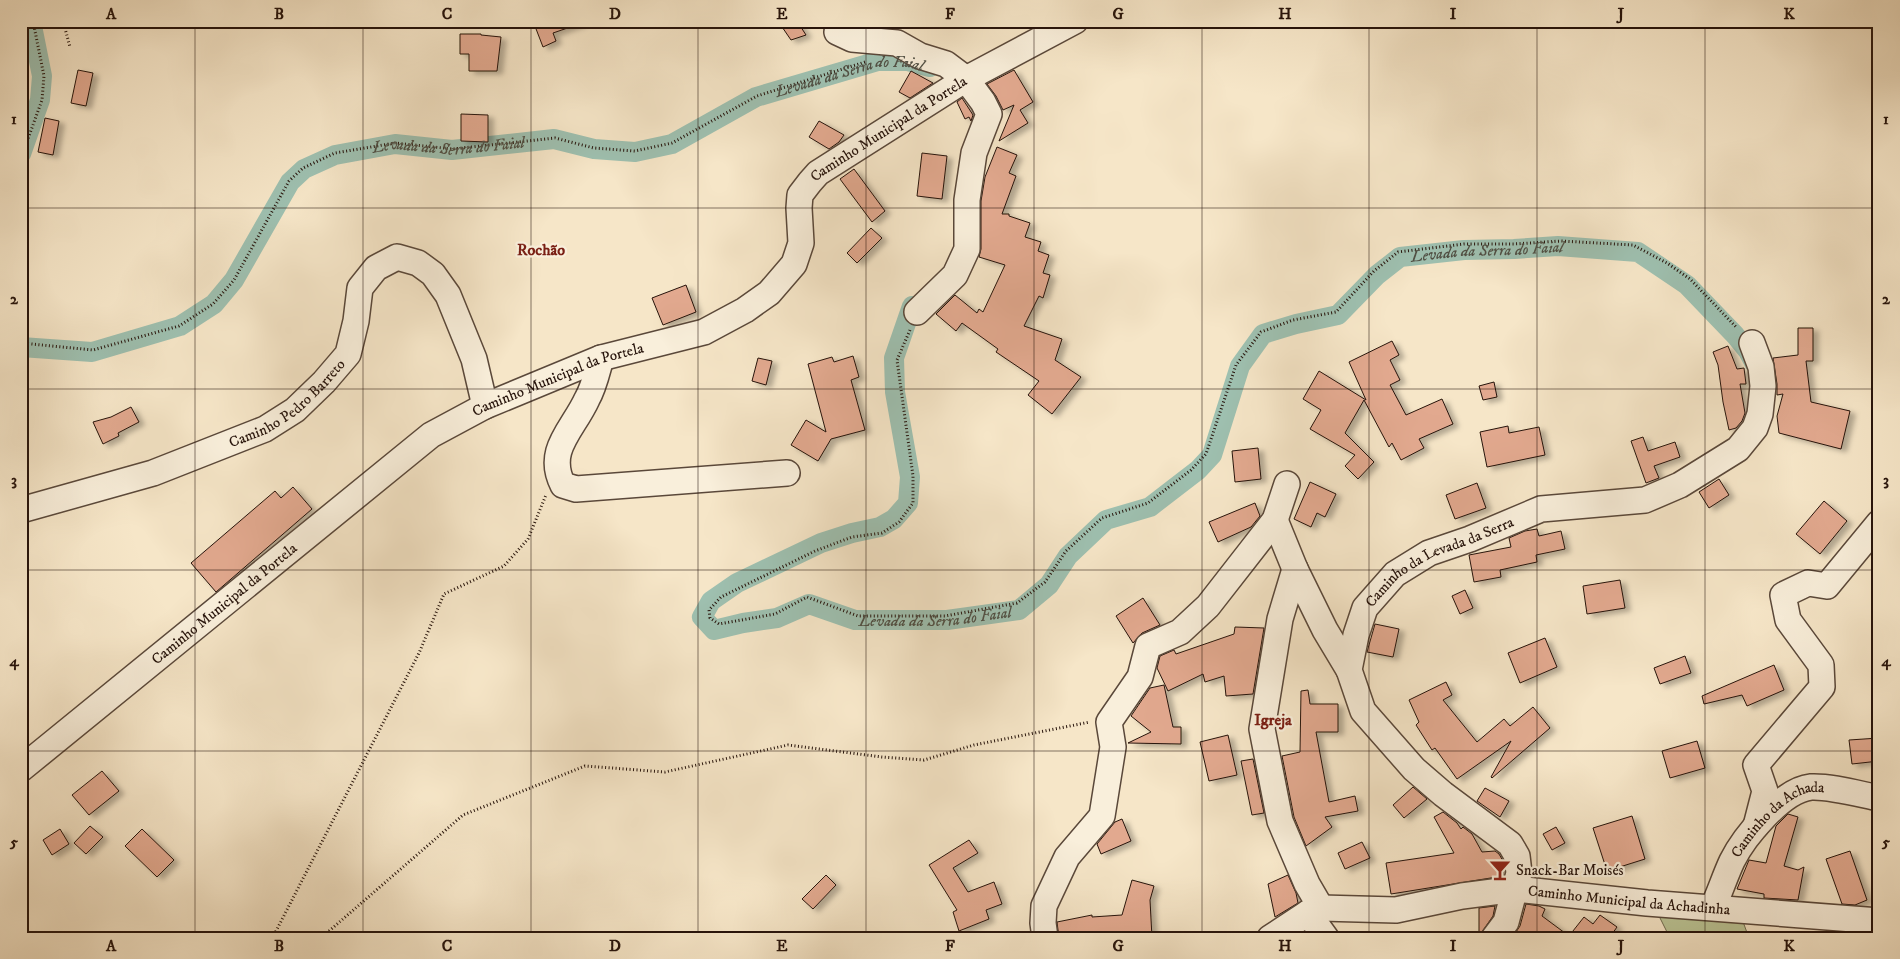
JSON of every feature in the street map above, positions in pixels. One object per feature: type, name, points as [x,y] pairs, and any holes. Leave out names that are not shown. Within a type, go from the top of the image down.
[{"type":"street","name":"Caminho Municipal da Portela","points":[[21,769],[431,435],[485,406],[601,358],[704,332],[745,310],[769,293],[794,264],[801,243],[800,195],[818,174],[966,79],[1075,21]]},
{"type":"street","points":[[837,32],[852,38],[897,43],[920,56],[946,64],[966,79],[983,102],[989,114],[974,153],[967,200],[967,249],[954,275],[917,312]]},
{"type":"street","name":"Caminho Pedro Barreto","points":[[21,510],[153,473],[265,429],[295,410],[324,382],[348,354],[356,321],[360,288],[376,268],[397,257],[418,263],[433,274],[448,295],[474,359],[485,406]]},
{"type":"street","name":"Caminho da Levada da Serra","points":[[1349,670],[1364,608],[1395,574],[1428,553],[1470,539],[1541,509],[1645,500],[1680,485],[1738,449],[1755,428],[1760,414],[1763,386],[1761,367],[1752,343]]},
{"type":"street","points":[[601,358],[588,399],[557,452],[557,472],[563,484],[576,489],[787,473]]},
{"type":"street","points":[[1045,938],[1044,906],[1067,857],[1102,816],[1113,747],[1109,722],[1140,677],[1148,646],[1180,632],[1208,606],[1275,520],[1287,484]]},
{"type":"street","points":[[1275,520],[1324,630],[1349,670],[1364,711],[1414,769],[1443,794],[1510,844],[1517,856],[1520,872],[1516,889],[1506,922],[1494,938]]},
{"type":"street","points":[[1756,826],[1765,791],[1756,765],[1822,687],[1821,665],[1788,620],[1783,595],[1808,583],[1826,586],[1879,522]]},
{"type":"street","points":[[1295,568],[1280,619],[1262,729],[1280,821],[1307,884],[1326,938]]},
{"type":"street","name":"Caminho da Achada","points":[[1713,907],[1733,860],[1756,826],[1781,801],[1796,792],[1810,787],[1879,798]]},
{"type":"street","name":"Caminho Municipal da Achadinha","points":[[1315,910],[1396,910],[1462,896],[1516,889],[1647,903],[1879,921]]},
{"type":"street","points":[[1270,938],[1315,910]]},
{"type":"path","points":[[21,158],[42,100],[44,76],[33,21]]},
{"type":"path","points":[[62,21],[70,47]]},
{"type":"path","points":[[21,344],[92,350],[179,326],[213,304],[234,280],[289,181],[304,168],[335,153],[395,144],[453,149],[555,138],[594,148],[635,151],[672,143],[757,96],[868,61]]},
{"type":"path","points":[[917,312],[897,360],[913,476],[913,503],[899,522],[882,533],[852,537],[815,551],[721,597],[709,610],[710,618],[719,624],[775,614],[807,598],[858,616],[945,616],[1017,603],[1045,582],[1066,551],[1102,518],[1148,503],[1191,470],[1206,454],[1236,365],[1260,332],[1292,320],[1336,312],[1374,271],[1398,252],[1464,244],[1514,244],[1561,241],[1633,245],[1667,263],[1690,279],[1752,343]]},
{"type":"path","points":[[276,938],[274,935],[419,653],[444,594],[504,566],[528,539],[557,472]]},
{"type":"path","points":[[321,938],[463,816],[585,766],[666,772],[788,745],[882,757],[924,760],[974,745],[1093,722],[1109,722]]},
{"type":"green space","points":[[1656,910],[1742,919],[1749,938],[1670,938]]},
{"type":"building","points":[[533,21],[581,21],[582,23],[553,33],[556,41],[543,47]]},
{"type":"building","points":[[778,21],[797,21],[806,35],[791,40]]},
{"type":"building","points":[[460,34],[481,34],[501,37],[497,71],[469,71],[469,54],[460,54]]},
{"type":"building","points":[[78,70],[93,73],[86,106],[71,103]]},
{"type":"building","points":[[1014,70],[1033,102],[1020,110],[1028,123],[999,141],[1014,105],[1003,110],[987,84]]},
{"type":"building","points":[[911,71],[933,83],[910,98],[899,92]]},
{"type":"building","points":[[962,98],[973,115],[971,121],[969,117],[965,119],[957,102]]},
{"type":"building","points":[[461,114],[488,115],[488,142],[461,141]]},
{"type":"building","points":[[45,118],[59,121],[53,155],[38,152]]},
{"type":"building","points":[[819,121],[844,135],[839,142],[829,149],[809,137]]},
{"type":"building","points":[[997,147],[1017,155],[1009,173],[1016,176],[1002,214],[1009,214],[1009,216],[1030,223],[1025,237],[1041,242],[1038,251],[1049,255],[1043,273],[1050,275],[1043,298],[1039,296],[1024,326],[1062,339],[1055,360],[1081,377],[1052,414],[1028,395],[1039,381],[996,352],[998,349],[962,323],[956,331],[936,314],[955,295],[977,313],[979,309],[983,312],[1005,265],[979,257],[981,249],[981,201],[985,177]]},
{"type":"building","points":[[922,153],[947,156],[942,199],[917,196]]},
{"type":"building","points":[[854,169],[885,211],[872,222],[840,179]]},
{"type":"building","points":[[871,228],[882,238],[857,263],[847,253]]},
{"type":"building","points":[[686,285],[696,312],[663,325],[652,298]]},
{"type":"building","points":[[1798,328],[1813,328],[1813,361],[1806,361],[1811,402],[1850,411],[1841,449],[1779,433],[1777,416],[1783,394],[1777,395],[1773,358],[1798,355]]},
{"type":"building","points":[[1392,341],[1399,355],[1390,360],[1400,380],[1390,385],[1406,415],[1442,399],[1453,424],[1419,439],[1424,448],[1401,460],[1392,443],[1389,447],[1364,400],[1345,433],[1374,462],[1358,479],[1345,466],[1355,455],[1310,429],[1321,410],[1303,399],[1319,371],[1366,400],[1349,362]]},
{"type":"building","points":[[1728,346],[1737,369],[1744,368],[1746,384],[1740,384],[1745,413],[1742,421],[1736,428],[1729,430],[1718,365],[1713,352]]},
{"type":"building","points":[[853,356],[859,377],[851,380],[865,430],[831,439],[818,461],[791,445],[806,420],[826,432],[808,364],[832,357],[834,362]]},
{"type":"building","points":[[758,358],[772,361],[766,385],[752,381]]},
{"type":"building","points":[[1494,382],[1497,397],[1483,400],[1479,386]]},
{"type":"building","points":[[131,407],[139,422],[118,433],[119,436],[103,444],[93,422],[111,417]]},
{"type":"building","points":[[1508,426],[1509,433],[1539,427],[1545,455],[1487,467],[1480,432]]},
{"type":"building","points":[[1643,437],[1648,451],[1675,442],[1680,457],[1654,466],[1659,478],[1646,483],[1631,441]]},
{"type":"building","points":[[1258,448],[1261,479],[1235,482],[1232,451]]},
{"type":"building","points":[[1719,479],[1729,495],[1709,508],[1699,492]]},
{"type":"building","points":[[1310,482],[1336,494],[1325,517],[1317,513],[1311,527],[1294,519]]},
{"type":"building","points":[[1477,483],[1486,508],[1455,519],[1446,495]]},
{"type":"building","points":[[293,487],[312,509],[216,592],[191,563],[275,491],[281,498]]},
{"type":"building","points":[[1824,501],[1847,521],[1820,554],[1796,534]]},
{"type":"building","points":[[1255,503],[1260,516],[1251,527],[1218,542],[1209,522]]},
{"type":"building","points":[[1537,529],[1539,536],[1561,531],[1565,549],[1536,555],[1537,562],[1500,570],[1501,577],[1474,582],[1469,555],[1511,547],[1509,538],[1525,531]]},
{"type":"building","points":[[1620,580],[1625,608],[1587,614],[1583,586]]},
{"type":"building","points":[[1465,590],[1473,608],[1460,614],[1452,596]]},
{"type":"building","points":[[1143,598],[1160,625],[1142,633],[1133,643],[1116,616]]},
{"type":"building","points":[[1375,624],[1399,629],[1393,657],[1367,652]]},
{"type":"building","points":[[1235,627],[1264,628],[1253,694],[1226,696],[1224,676],[1205,682],[1203,674],[1168,691],[1157,668],[1160,656],[1174,650],[1176,654],[1234,634]]},
{"type":"building","points":[[1545,638],[1557,667],[1520,683],[1508,653]]},
{"type":"building","points":[[1685,656],[1691,673],[1660,684],[1654,668]]},
{"type":"building","points":[[1774,665],[1784,690],[1747,706],[1742,695],[1704,704],[1702,696]]},
{"type":"building","points":[[1446,682],[1452,695],[1443,700],[1477,742],[1504,719],[1510,726],[1533,707],[1550,728],[1492,778],[1511,741],[1457,779],[1435,748],[1432,750],[1416,725],[1419,722],[1409,700]]},
{"type":"building","points":[[1164,685],[1173,727],[1181,727],[1181,744],[1128,743],[1151,732],[1131,716],[1150,688]]},
{"type":"building","points":[[1308,690],[1310,704],[1338,704],[1338,732],[1316,732],[1329,802],[1355,796],[1358,811],[1325,817],[1332,827],[1306,846],[1294,817],[1282,756],[1300,752],[1301,691]]},
{"type":"building","points":[[1228,735],[1237,775],[1209,781],[1200,742]]},
{"type":"building","points":[[1879,738],[1879,761],[1852,764],[1849,740]]},
{"type":"building","points":[[1697,741],[1705,768],[1670,778],[1662,751]]},
{"type":"building","points":[[1253,759],[1264,813],[1252,815],[1241,761]]},
{"type":"building","points":[[102,771],[119,791],[89,815],[72,795]]},
{"type":"building","points":[[1413,787],[1427,799],[1404,818],[1393,805]]},
{"type":"building","points":[[1485,788],[1509,801],[1500,817],[1477,801]]},
{"type":"building","points":[[1443,812],[1457,823],[1461,829],[1463,827],[1472,834],[1482,852],[1495,851],[1499,854],[1503,861],[1503,876],[1391,894],[1386,863],[1454,853],[1434,817]]},
{"type":"building","points":[[1788,814],[1798,817],[1784,866],[1798,870],[1804,867],[1798,900],[1764,898],[1764,894],[1737,889],[1749,860],[1766,863],[1776,826]]},
{"type":"building","points":[[1632,816],[1645,859],[1607,871],[1593,828]]},
{"type":"building","points":[[1122,819],[1131,841],[1101,854],[1097,844],[1115,822]]},
{"type":"building","points":[[90,826],[103,837],[86,854],[74,843]]},
{"type":"building","points":[[1556,827],[1565,843],[1552,850],[1543,834]]},
{"type":"building","points":[[60,829],[69,844],[52,855],[43,840]]},
{"type":"building","points":[[142,829],[174,860],[157,877],[125,846]]},
{"type":"building","points":[[969,840],[978,853],[953,868],[968,892],[994,882],[1002,904],[986,910],[989,919],[959,931],[953,912],[957,910],[929,865]]},
{"type":"building","points":[[1362,842],[1370,858],[1345,869],[1338,853]]},
{"type":"building","points":[[1850,851],[1867,900],[1855,905],[1842,904],[1826,859]]},
{"type":"building","points":[[826,875],[836,885],[813,909],[802,899]]},
{"type":"building","points":[[1288,875],[1298,903],[1275,917],[1268,884]]},
{"type":"building","points":[[1132,880],[1154,886],[1150,900],[1152,938],[1059,938],[1057,922],[1092,915],[1092,917],[1122,915]]},
{"type":"building","points":[[1526,904],[1545,909],[1542,916],[1569,936],[1584,917],[1593,924],[1600,915],[1617,927],[1611,938],[1527,938],[1516,932],[1520,926]]},
{"type":"building","points":[[1495,906],[1493,916],[1482,932],[1479,932],[1479,908]]},
{"type":"waterway","name":"Levada da Serra do Faial","points":[[21,154],[40,100],[42,76],[31,21]]},
{"type":"waterway","name":"Levada da Serra do Faial","points":[[21,347],[92,352],[180,326],[214,304],[234,280],[290,182],[304,169],[335,155],[395,144],[452,150],[554,139],[594,149],[635,152],[672,144],[756,97],[878,61],[908,61],[930,67]]},
{"type":"waterway","name":"Levada da Serra do Faial","points":[[912,306],[894,358],[895,392],[910,477],[908,503],[894,519],[880,527],[852,533],[821,543],[737,583],[711,601],[702,617],[714,630],[777,618],[809,604],[855,620],[947,620],[1019,610],[1049,585],[1068,556],[1106,520],[1150,507],[1198,470],[1212,455],[1240,366],[1263,334],[1296,324],[1338,315],[1377,275],[1400,257],[1464,250],[1558,246],[1638,252],[1687,285],[1735,335],[1748,351],[1755,364]]},
{"type":"place","name":"Snack-Bar Moisés","points":[[1500,870]]},
{"type":"district","name":"Rochão","points":[[541,249]]},
{"type":"district","name":"Igreja","points":[[1273,719]]}]
